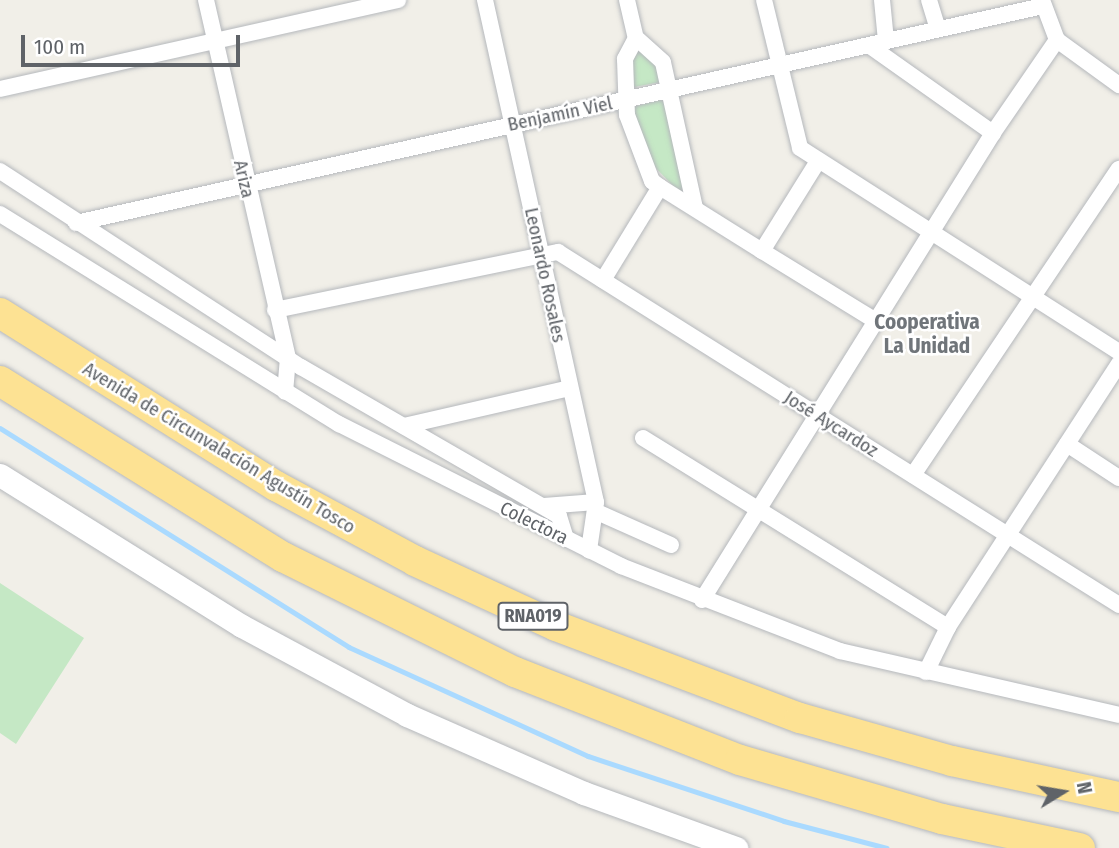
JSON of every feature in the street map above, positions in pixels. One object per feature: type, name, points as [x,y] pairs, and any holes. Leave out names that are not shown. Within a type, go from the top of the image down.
[{"type":"highway","name":"Avenida de Circunvalación Agustín Tosco","points":[[0,313],[276,486],[415,561],[556,626],[800,718],[964,764],[1119,797]]},
{"type":"highway","points":[[0,381],[283,557],[515,672],[777,771],[942,819],[1080,848]]},
{"type":"street","name":"Ariza","points":[[206,0],[246,187],[288,358],[285,392]]},
{"type":"street","points":[[0,89],[398,0]]},
{"type":"street","name":"Leonardo Rosales","points":[[485,0],[596,507],[589,550]]},
{"type":"street","points":[[627,0],[636,38],[625,59],[626,100],[639,156],[660,187],[876,321]]},
{"type":"street","points":[[764,0],[800,148],[1119,352]]},
{"type":"street","points":[[882,0],[878,43],[993,133]]},
{"type":"street","points":[[929,0],[938,29]]},
{"type":"street","points":[[1043,3],[1057,40],[1119,85]]},
{"type":"street","name":"Benjamín Viel","points":[[76,223],[246,187],[512,124],[670,92],[1043,3]]},
{"type":"street","points":[[636,38],[657,51],[670,92],[695,208]]},
{"type":"street","points":[[702,600],[993,133],[1057,40]]},
{"type":"street","points":[[762,251],[818,161]]},
{"type":"street","points":[[913,475],[1119,169]]},
{"type":"street","points":[[0,171],[76,223],[288,358],[544,506],[567,526],[566,539]]},
{"type":"street","points":[[603,280],[660,187]]},
{"type":"street","name":"Colectora","points":[[0,214],[285,392],[589,550],[702,600],[840,651],[1119,715]]},
{"type":"street","name":"José Aycardoz","points":[[540,253],[558,252],[1008,535],[1116,596]]},
{"type":"street","points":[[275,310],[540,253]]},
{"type":"street","points":[[926,672],[948,627],[1119,364]]},
{"type":"street","points":[[404,426],[570,388]]},
{"type":"street","points":[[643,438],[948,627]]},
{"type":"street","points":[[1067,444],[1119,478]]},
{"type":"street","points":[[0,475],[242,626],[407,715],[584,793],[736,848]]},
{"type":"street","points":[[544,506],[596,507],[671,545]]},
{"type":"green space","points":[[639,48],[653,56],[661,82],[629,88],[630,66]]},
{"type":"green space","points":[[664,99],[685,192],[682,195],[647,159],[633,107]]},
{"type":"green space","points":[[0,583],[84,638],[16,744],[0,733]]},
{"type":"waterway","points":[[0,428],[349,647],[588,756],[784,821],[887,848]]},
{"type":"district","name":"Cooperativa La Unidad","points":[[927,334]]}]
